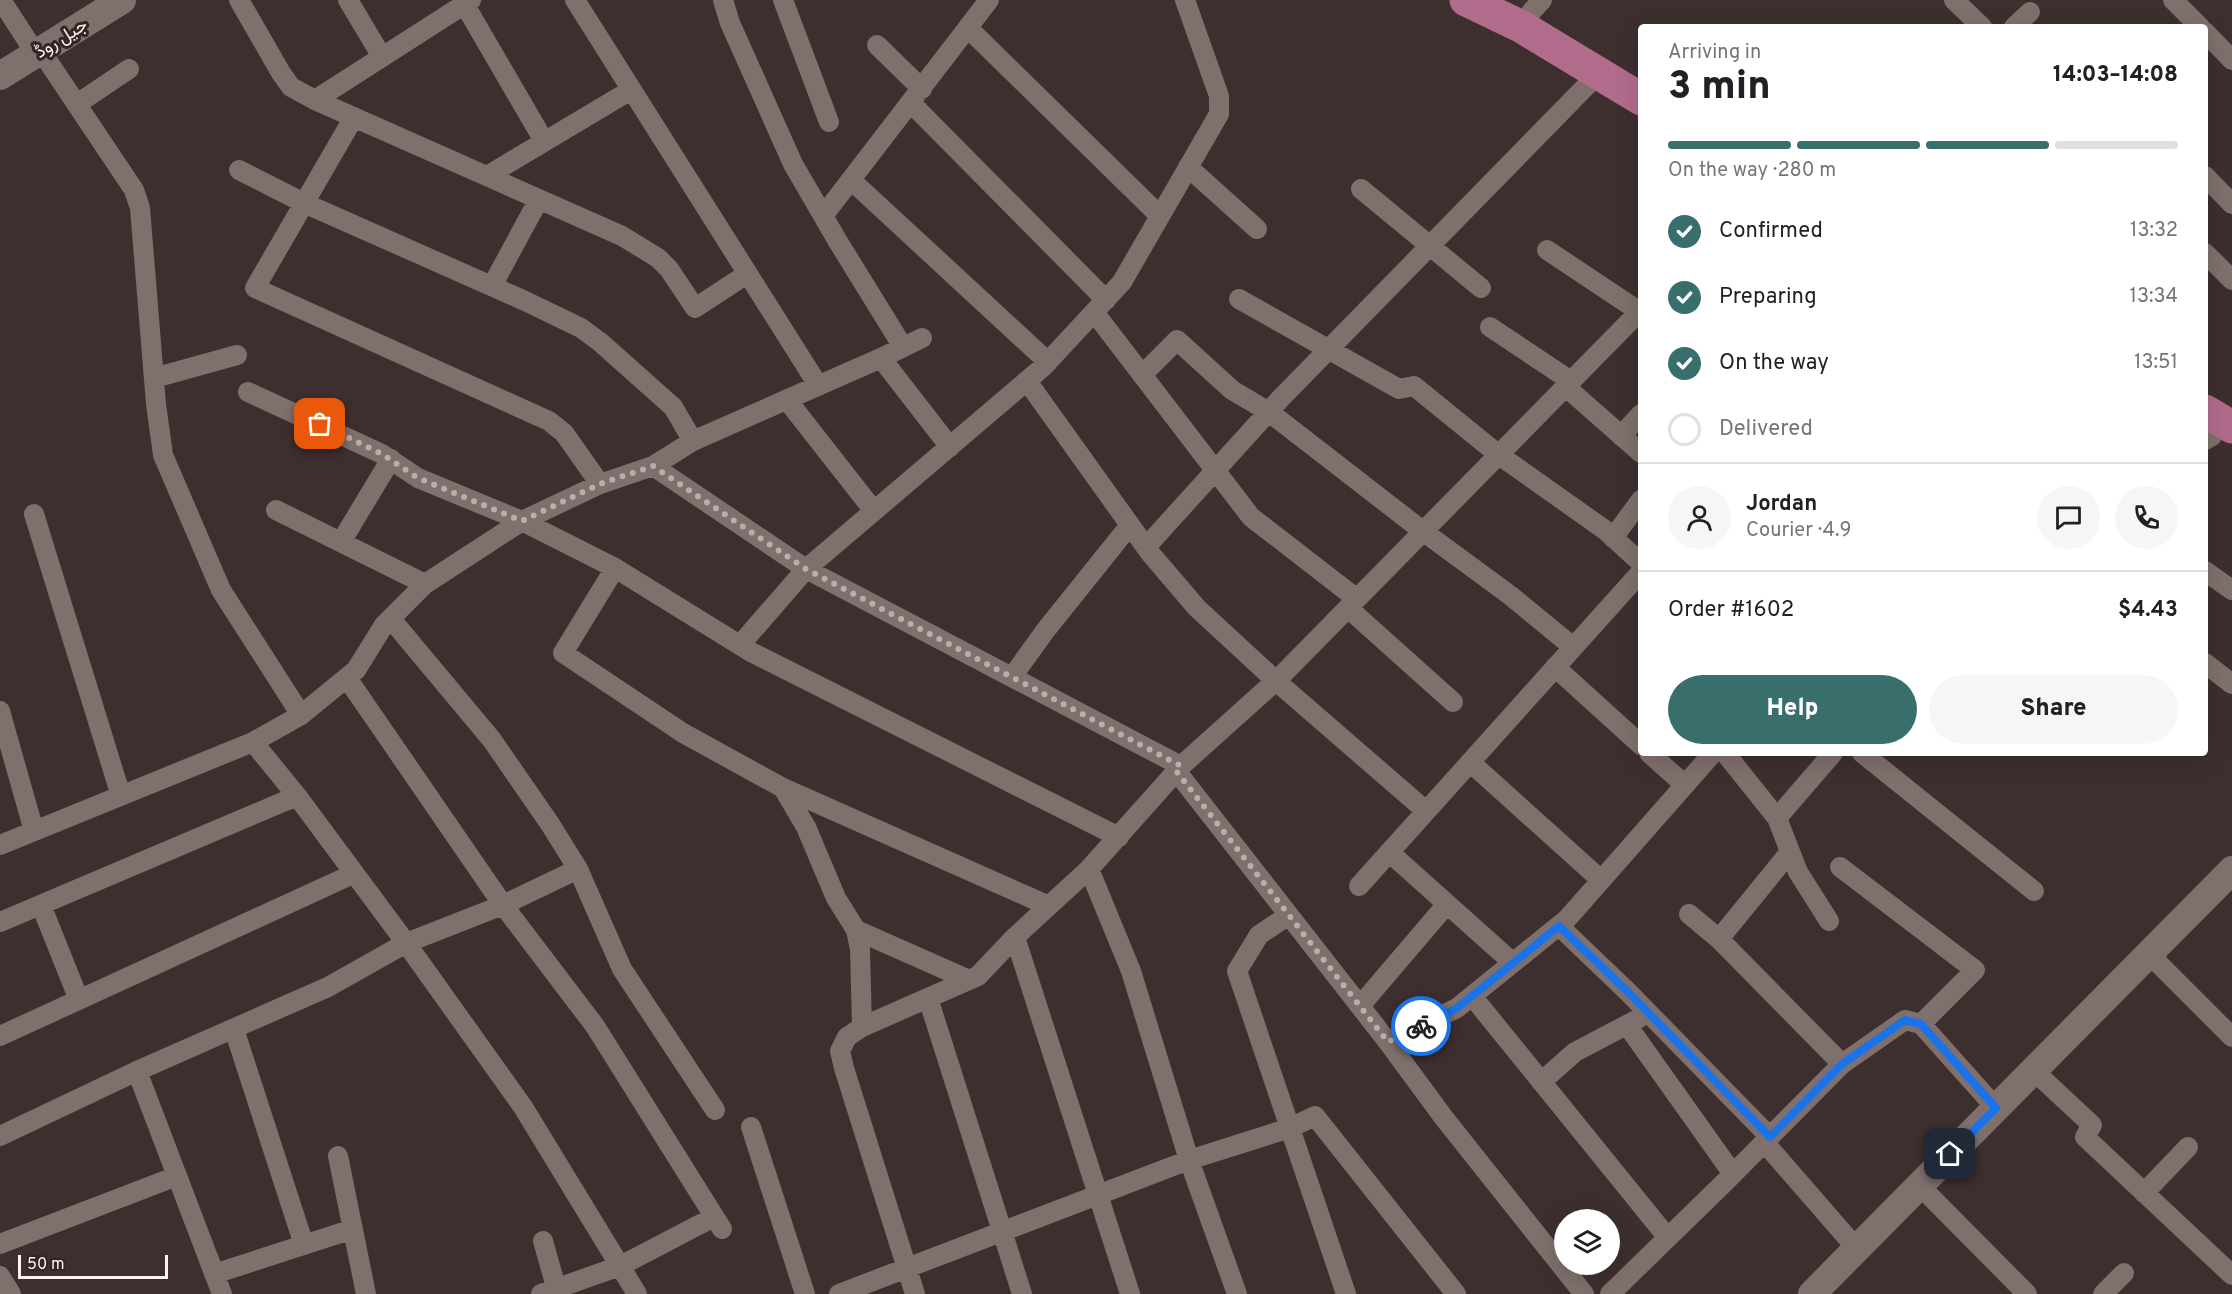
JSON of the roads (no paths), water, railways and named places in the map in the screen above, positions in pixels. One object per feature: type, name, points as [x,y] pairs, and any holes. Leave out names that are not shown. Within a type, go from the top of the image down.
[{"type":"highway","points":[[1466,0],[1527,9],[1638,73]]},
{"type":"highway","points":[[1527,9],[1599,73],[1638,97]]},
{"type":"street","points":[[1,0],[77,104],[134,190],[140,208],[153,378],[163,455],[221,590],[301,714]]},
{"type":"street","name":"جیل روڈ","points":[[0,76],[121,0]]},
{"type":"street","points":[[240,0],[291,87],[315,100],[622,236],[658,258],[669,269],[695,309],[747,274]]},
{"type":"street","points":[[348,0],[382,57]]},
{"type":"street","points":[[575,0],[818,386]]},
{"type":"street","points":[[723,0],[730,23],[793,164],[903,347]]},
{"type":"street","points":[[783,0],[829,122]]},
{"type":"street","points":[[823,216],[989,0]]},
{"type":"street","points":[[740,645],[806,569],[1048,362],[1122,282],[1219,114],[1219,96],[1185,0]]},
{"type":"street","points":[[1954,0],[1979,24]]},
{"type":"street","points":[[2173,0],[2197,24]]},
{"type":"street","points":[[315,100],[466,1],[544,141]]},
{"type":"street","points":[[2017,24],[2030,12]]},
{"type":"street","points":[[968,28],[1160,216]]},
{"type":"street","points":[[2208,35],[2232,60]]},
{"type":"street","points":[[877,45],[916,96],[1100,306],[1142,375],[1251,517],[1353,604],[1453,702]]},
{"type":"street","points":[[77,104],[129,69]]},
{"type":"street","points":[[1146,547],[1269,412],[1599,73]]},
{"type":"street","points":[[487,176],[631,90]]},
{"type":"street","points":[[354,117],[255,288],[530,410],[564,433],[600,484]]},
{"type":"street","points":[[1188,167],[1257,229]]},
{"type":"street","points":[[239,170],[304,203],[581,328],[673,407],[693,441]]},
{"type":"street","points":[[2208,179],[2232,204]]},
{"type":"street","points":[[851,180],[1048,362]]},
{"type":"street","points":[[1361,189],[1481,288]]},
{"type":"street","points":[[492,286],[539,199]]},
{"type":"street","points":[[1547,250],[1638,310]]},
{"type":"street","points":[[2208,255],[2232,280]]},
{"type":"street","points":[[1239,299],[1399,389],[1414,386],[1499,455],[1613,538],[1638,560]]},
{"type":"street","points":[[915,1294],[840,1051],[847,1037],[862,1028],[978,976],[1015,937],[1089,869],[1179,769],[1276,681],[1638,313]]},
{"type":"street","points":[[1490,327],[1569,384],[1638,450]]},
{"type":"street","points":[[0,845],[253,742],[301,714],[356,670],[384,625],[425,584],[522,521],[600,484],[653,466],[693,441],[922,338]]},
{"type":"street","points":[[1142,375],[1177,340],[1232,390],[1269,412],[1511,596],[1573,647]]},
{"type":"street","points":[[153,378],[237,356]]},
{"type":"street","points":[[881,358],[950,447]]},
{"type":"street","points":[[1027,381],[1146,547],[1197,608],[1276,681],[1426,812]]},
{"type":"street","points":[[248,392],[338,432],[391,459],[418,478],[522,521],[615,568],[740,645],[1119,837]]},
{"type":"street","points":[[787,400],[874,512]]},
{"type":"street","points":[[1622,435],[1638,417]]},
{"type":"street","points":[[341,542],[391,459]]},
{"type":"street","points":[[653,466],[806,569],[1012,677],[1179,769],[1444,1118],[1584,1294]]},
{"type":"street","points":[[1613,538],[1638,504]]},
{"type":"street","points":[[276,510],[425,584]]},
{"type":"street","points":[[34,514],[121,796]]},
{"type":"street","points":[[1012,677],[1045,631],[1131,525]]},
{"type":"street","points":[[615,568],[563,653],[683,733],[783,788],[1049,906]]},
{"type":"street","points":[[2208,573],[2232,590]]},
{"type":"street","points":[[1359,886],[1573,647],[1637,585]]},
{"type":"street","points":[[391,619],[492,740],[550,824],[578,869],[622,969],[715,1110]]},
{"type":"street","points":[[2208,665],[2232,684]]},
{"type":"street","points":[[1555,667],[1638,743]]},
{"type":"street","points":[[347,678],[503,905],[595,1026],[718,1223],[620,1266],[552,1292],[543,1241]]},
{"type":"street","points":[[0,711],[34,831]]},
{"type":"street","points":[[253,742],[297,796],[406,943],[523,1107],[637,1294]]},
{"type":"street","points":[[1652,756],[1684,785]]},
{"type":"street","points":[[1388,1042],[1457,1008],[1559,926],[1710,756]]},
{"type":"street","points":[[1727,756],[1777,818],[1798,872],[1829,921]]},
{"type":"street","points":[[1777,818],[1830,756]]},
{"type":"street","points":[[1866,756],[2034,891]]},
{"type":"street","points":[[1470,762],[1601,880]]},
{"type":"street","points":[[783,788],[806,827],[836,898],[856,930],[860,949],[862,1028]]},
{"type":"street","points":[[0,922],[297,796]]},
{"type":"street","points":[[1389,852],[1512,962]]},
{"type":"street","points":[[1719,939],[1789,853]]},
{"type":"street","points":[[1840,867],[1975,970],[1921,1024]]},
{"type":"street","points":[[0,1136],[137,1071],[328,987],[406,943],[503,905],[578,869]]},
{"type":"street","points":[[1089,869],[1131,971],[1190,1160],[1237,1294]]},
{"type":"street","points":[[1815,1293],[2232,870]]},
{"type":"street","points":[[0,1036],[353,874]]},
{"type":"street","points":[[42,904],[80,1000]]},
{"type":"street","points":[[1360,1006],[1447,904]]},
{"type":"street","points":[[1689,914],[1719,939],[1842,1064]]},
{"type":"street","points":[[1289,915],[1259,935],[1237,971],[1346,1294]]},
{"type":"street","points":[[1559,926],[1648,1013],[1767,1140],[1857,1249]]},
{"type":"street","points":[[856,930],[969,980]]},
{"type":"street","points":[[1015,937],[1130,1294]]},
{"type":"street","points":[[2148,953],[2232,1037]]},
{"type":"street","points":[[1472,996],[1668,1238]]},
{"type":"street","points":[[928,998],[1022,1294]]},
{"type":"street","points":[[1541,1082],[1575,1052],[1648,1013]]},
{"type":"street","points":[[1610,1294],[1842,1064],[1905,1020],[1921,1024],[1996,1108]]},
{"type":"street","points":[[1627,1025],[1733,1174]]},
{"type":"street","points":[[234,1029],[304,1245]]},
{"type":"street","points":[[2033,1070],[2092,1125],[2085,1137],[2232,1275]]},
{"type":"street","points":[[137,1071],[222,1294]]},
{"type":"street","points":[[839,1294],[1002,1230],[1190,1160],[1290,1128],[1315,1116],[1456,1294]]},
{"type":"street","points":[[751,1127],[805,1294]]},
{"type":"street","points":[[2145,1193],[2188,1147]]},
{"type":"street","points":[[338,1156],[366,1294]]},
{"type":"street","points":[[0,1244],[177,1176]]},
{"type":"street","points":[[1919,1185],[2027,1294]]},
{"type":"street","points":[[214,1274],[353,1229]]},
{"type":"street","points":[[2103,1294],[2124,1273]]},
{"type":"street","points":[[0,1276],[10,1294]]}]
